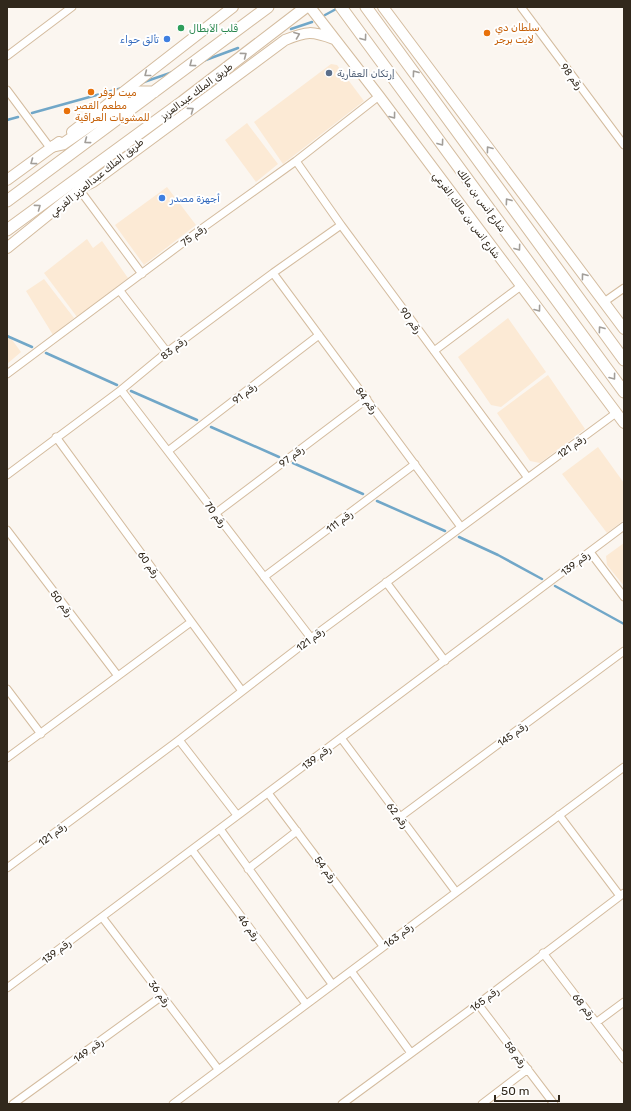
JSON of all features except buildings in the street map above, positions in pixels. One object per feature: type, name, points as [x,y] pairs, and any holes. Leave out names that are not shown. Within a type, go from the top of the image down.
[{"type":"main road","points":[[7,201],[268,7]]},
{"type":"main road","name":"طريق الملك عبدالعزيز","points":[[7,230],[182,102],[306,7]]},
{"type":"main road","name":"شارع أنس بن مالك","points":[[341,7],[624,392]]},
{"type":"main road","name":"شارع أنس بن مالك","points":[[366,7],[624,360]]},
{"type":"main road","points":[[52,148],[63,144],[138,92],[154,92]]},
{"type":"street","points":[[7,56],[72,7]]},
{"type":"street","points":[[7,180],[52,148],[233,7]]},
{"type":"street","name":"شارع انس بن مالك الفرعي","points":[[310,7],[379,96],[624,423]]},
{"type":"street","points":[[383,7],[624,329]]},
{"type":"street","points":[[388,7],[400,30]]},
{"type":"street","name":"رقم 98","points":[[521,7],[624,145]]},
{"type":"street","points":[[142,274],[79,189],[93,182],[285,40],[302,33],[316,33],[335,40]]},
{"type":"street","points":[[7,90],[52,148]]},
{"type":"street","name":"رقم 75","points":[[7,374],[204,227],[296,161],[379,96]]},
{"type":"street","name":"طريق الملك عبدالعزيز الفرعي","points":[[7,248],[44,220],[79,189],[163,124],[182,102]]},
{"type":"street","name":"رقم 90","points":[[296,161],[341,225],[528,478]]},
{"type":"street","name":"رقم 83","points":[[7,475],[121,390],[167,352],[273,273],[341,225]]},
{"type":"street","name":"رقم 84","points":[[273,273],[461,527]]},
{"type":"street","points":[[434,351],[521,286]]},
{"type":"street","points":[[604,302],[624,288]]},
{"type":"street","points":[[120,291],[167,352]]},
{"type":"street","name":"رقم 91","points":[[168,450],[319,335]]},
{"type":"street","name":"رقم 70","points":[[121,390],[311,638]]},
{"type":"street","name":"رقم 97","points":[[216,513],[367,399]]},
{"type":"street","name":"رقم 121","points":[[7,868],[179,740],[311,638],[616,413]]},
{"type":"street","name":"رقم 60","points":[[56,437],[242,691]]},
{"type":"street","name":"رقم 111","points":[[264,577],[415,464]]},
{"type":"street","name":"رقم 139","points":[[10,986],[624,526]]},
{"type":"street","name":"رقم 50","points":[[7,530],[118,676]]},
{"type":"street","points":[[590,552],[624,596]]},
{"type":"street","points":[[386,582],[445,661]]},
{"type":"street","points":[[7,758],[191,622]]},
{"type":"street","name":"رقم 145","points":[[400,817],[624,651]]},
{"type":"street","points":[[7,689],[41,734]]},
{"type":"street","name":"رقم 62","points":[[341,738],[456,892]]},
{"type":"street","points":[[179,740],[237,816]]},
{"type":"street","name":"رقم 163","points":[[173,1104],[624,767]]},
{"type":"street","name":"رقم 54","points":[[268,793],[383,946]]},
{"type":"street","points":[[559,815],[622,894]]},
{"type":"street","points":[[220,829],[332,984]]},
{"type":"street","points":[[248,868],[297,831]]},
{"type":"street","name":"رقم 46","points":[[192,850],[306,1004]]},
{"type":"street","name":"رقم 165","points":[[342,1104],[478,1004],[622,894]]},
{"type":"street","name":"رقم 36","points":[[102,917],[218,1069]]},
{"type":"street","name":"رقم 68","points":[[543,953],[624,1059]]},
{"type":"street","points":[[351,971],[411,1053]]},
{"type":"street","points":[[7,977],[10,986]]},
{"type":"street","name":"رقم 149","points":[[13,1104],[162,996]]},
{"type":"street","points":[[597,1022],[624,1002]]},
{"type":"street","name":"رقم 58","points":[[478,1004],[554,1104]]},
{"type":"street","points":[[482,1104],[528,1069]]},
{"type":"shaded area","points":[[331,64],[337,65],[364,101],[283,164],[254,122]]},
{"type":"shaded area","points":[[247,123],[278,164],[256,182],[225,140]]},
{"type":"shaded area","points":[[167,187],[196,225],[144,265],[115,225]]},
{"type":"shaded area","points":[[87,239],[93,248],[102,241],[128,278],[77,317],[44,273]]},
{"type":"shaded area","points":[[44,279],[74,318],[53,335],[26,291]]},
{"type":"shaded area","points":[[508,318],[546,372],[501,407],[491,405],[458,357]]},
{"type":"shaded area","points":[[7,333],[21,352],[7,364]]},
{"type":"shaded area","points":[[548,375],[585,429],[540,463],[530,461],[497,413]]},
{"type":"shaded area","points":[[598,447],[624,483],[624,520],[607,533],[562,474]]},
{"type":"shaded area","points":[[624,543],[624,586],[607,565],[606,556]]},
{"type":"waterway","points":[[325,15],[338,8]]},
{"type":"waterway","points":[[291,29],[312,22]]},
{"type":"waterway","points":[[203,61],[238,48]]},
{"type":"waterway","points":[[141,83],[173,72]]},
{"type":"waterway","points":[[32,113],[122,88]]},
{"type":"waterway","points":[[7,120],[18,117]]},
{"type":"waterway","points":[[7,336],[32,347]]},
{"type":"waterway","points":[[46,353],[117,385]]},
{"type":"waterway","points":[[131,391],[197,420]]},
{"type":"waterway","points":[[211,427],[279,457]]},
{"type":"waterway","points":[[293,463],[363,494]]},
{"type":"waterway","points":[[377,501],[445,531]]},
{"type":"waterway","points":[[459,537],[498,555],[542,579]]},
{"type":"waterway","points":[[555,586],[624,624]]},
{"type":"place","name":"قلب الأبطال","points":[[181,28]]},
{"type":"place","name":"سلطان دي لايت برجر","points":[[487,33]]},
{"type":"place","name":"تألق حواء","points":[[167,39]]},
{"type":"place","name":"إرتكان العقارية","points":[[329,73]]},
{"type":"place","name":"ميت لوفر","points":[[91,92]]},
{"type":"place","name":"مطعم القصر للمشويات العراقية","points":[[67,111]]},
{"type":"place","name":"أجهزة مصدر","points":[[162,198]]}]
